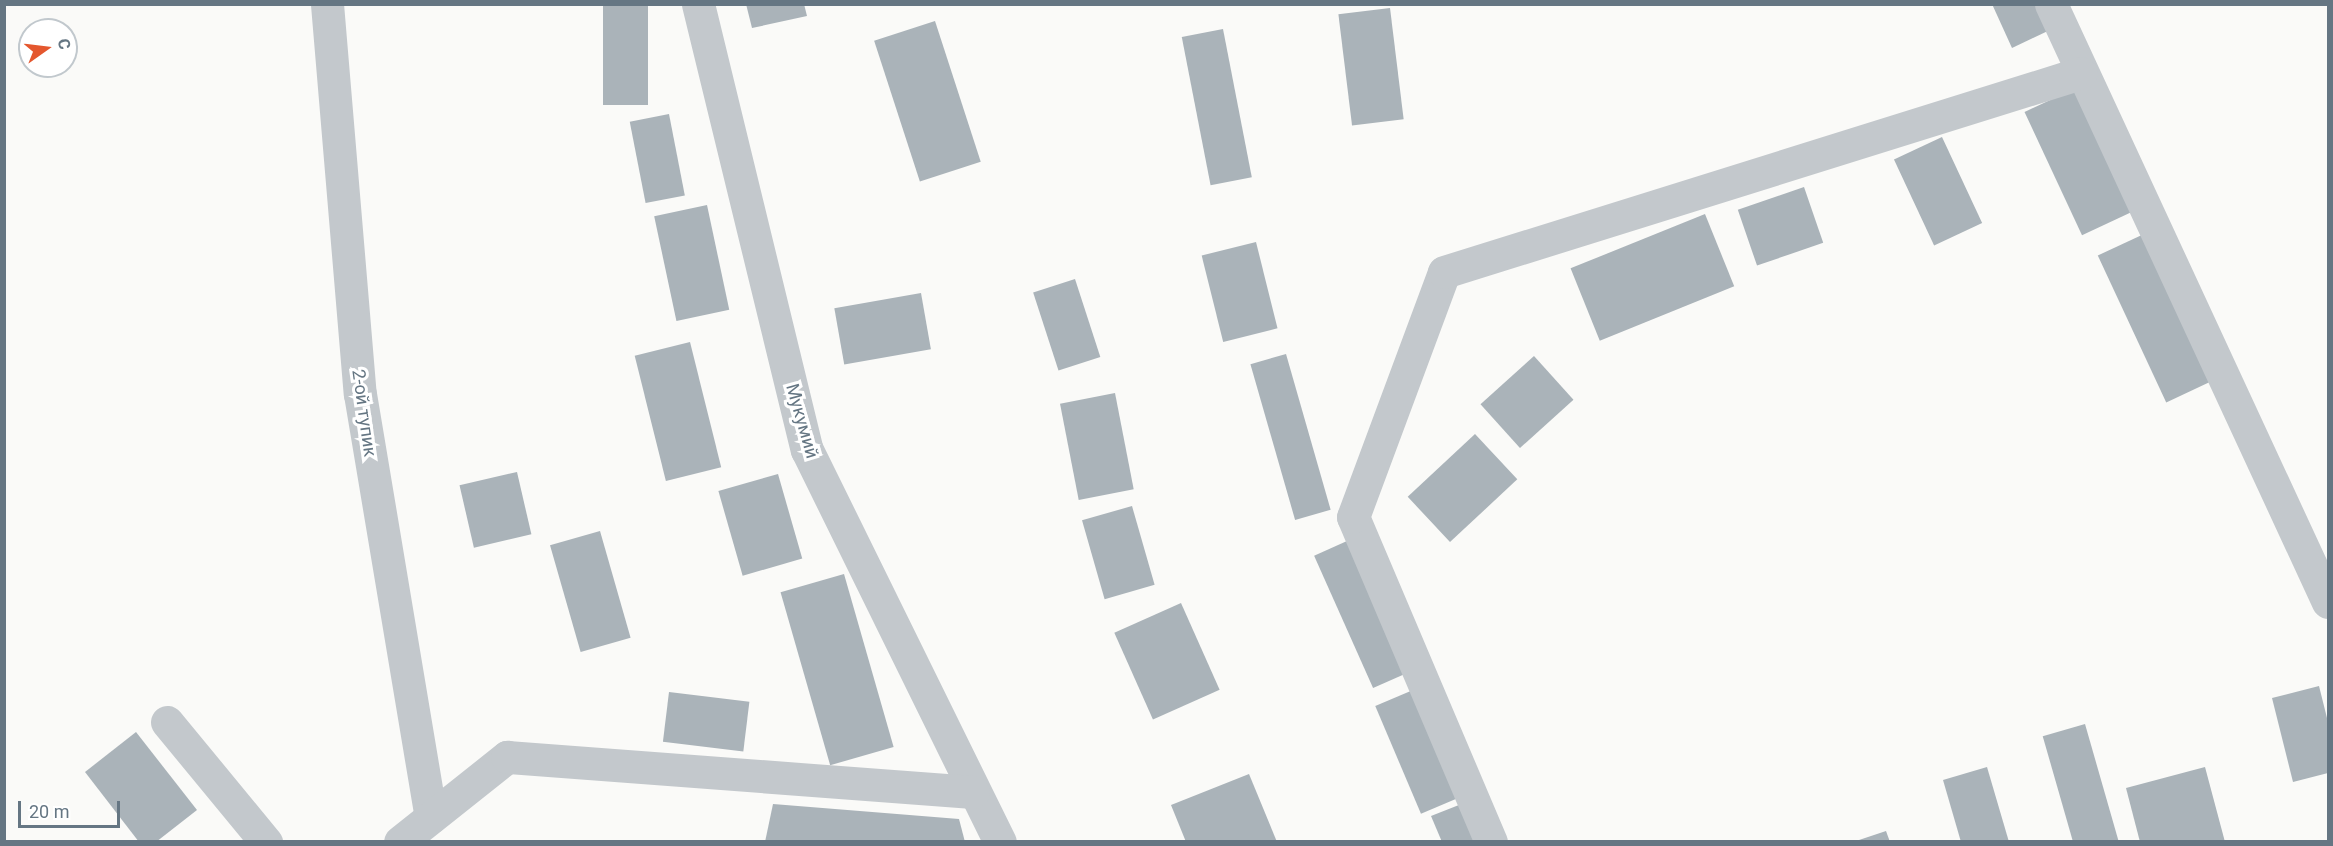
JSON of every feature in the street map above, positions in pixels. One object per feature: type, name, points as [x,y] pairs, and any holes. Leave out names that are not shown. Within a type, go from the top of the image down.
[{"type":"street","name":"2-ой тупик","points":[[327,4],[360,394],[430,817]]},
{"type":"street","name":"Мукумий","points":[[698,4],[807,450],[973,792],[1000,842]]},
{"type":"street","points":[[2051,4],[2328,602]]},
{"type":"street","points":[[1491,842],[1353,517],[1444,272],[2081,73]]},
{"type":"street","points":[[167,722],[266,842]]},
{"type":"street","points":[[400,842],[507,757],[973,792]]},
{"type":"building","points":[[603,4],[648,4],[648,105],[603,105]]},
{"type":"building","points":[[746,4],[804,4],[807,16],[752,28]]},
{"type":"building","points":[[1992,4],[2039,4],[2050,30],[2012,48]]},
{"type":"building","points":[[1390,8],[1404,119],[1352,126],[1338,14]]},
{"type":"building","points":[[935,21],[981,162],[920,182],[874,41]]},
{"type":"building","points":[[1223,29],[1252,177],[1211,185],[1182,37]]},
{"type":"building","points":[[2078,87],[2135,210],[2082,235],[2025,112]]},
{"type":"building","points":[[669,114],[685,195],[646,203],[630,122]]},
{"type":"building","points":[[1942,137],[1982,223],[1934,245],[1894,159]]},
{"type":"building","points":[[1804,187],[1823,243],[1757,266],[1738,210]]},
{"type":"building","points":[[707,205],[729,310],[676,321],[654,216]]},
{"type":"building","points":[[1705,214],[1734,286],[1600,341],[1571,268]]},
{"type":"building","points":[[2144,234],[2212,381],[2166,402],[2098,256]]},
{"type":"building","points":[[1256,242],[1278,328],[1223,342],[1202,256]]},
{"type":"building","points":[[1075,279],[1100,357],[1058,371],[1033,293]]},
{"type":"building","points":[[921,293],[931,349],[844,364],[834,308]]},
{"type":"building","points":[[690,342],[721,467],[666,481],[635,356]]},
{"type":"building","points":[[1286,354],[1331,510],[1295,520],[1250,364]]},
{"type":"building","points":[[1534,356],[1573,400],[1520,448],[1480,404]]},
{"type":"building","points":[[1115,393],[1134,489],[1079,500],[1060,404]]},
{"type":"building","points":[[1475,434],[1517,479],[1450,542],[1408,497]]},
{"type":"building","points":[[517,472],[531,534],[474,548],[460,485]]},
{"type":"building","points":[[778,474],[802,559],[743,576],[718,491]]},
{"type":"building","points":[[1132,506],[1155,585],[1105,599],[1082,520]]},
{"type":"building","points":[[600,531],[631,638],[581,652],[550,545]]},
{"type":"building","points":[[1347,541],[1406,673],[1373,688],[1314,556]]},
{"type":"building","points":[[844,574],[894,747],[830,765],[781,592]]},
{"type":"building","points":[[1181,603],[1220,690],[1153,719],[1114,633]]},
{"type":"building","points":[[2319,686],[2328,722],[2328,773],[2293,782],[2272,698]]},
{"type":"building","points":[[1413,690],[1459,798],[1421,814],[1375,706]]},
{"type":"building","points":[[669,692],[749,702],[743,751],[663,742]]},
{"type":"building","points":[[2085,724],[2119,842],[2073,842],[2043,736]]},
{"type":"building","points":[[136,732],[197,810],[156,842],[139,842],[85,772]]},
{"type":"building","points":[[1987,767],[2009,842],[1961,842],[1943,780]]},
{"type":"building","points":[[2205,767],[2225,842],[2140,842],[2126,788]]},
{"type":"building","points":[[1249,774],[1277,842],[1186,842],[1171,805]]},
{"type":"building","points":[[1464,803],[1479,842],[1442,842],[1431,816]]},
{"type":"building","points":[[773,804],[959,819],[965,842],[765,842]]},
{"type":"building","points":[[1886,831],[1890,842],[1856,842],[1856,841]]}]
